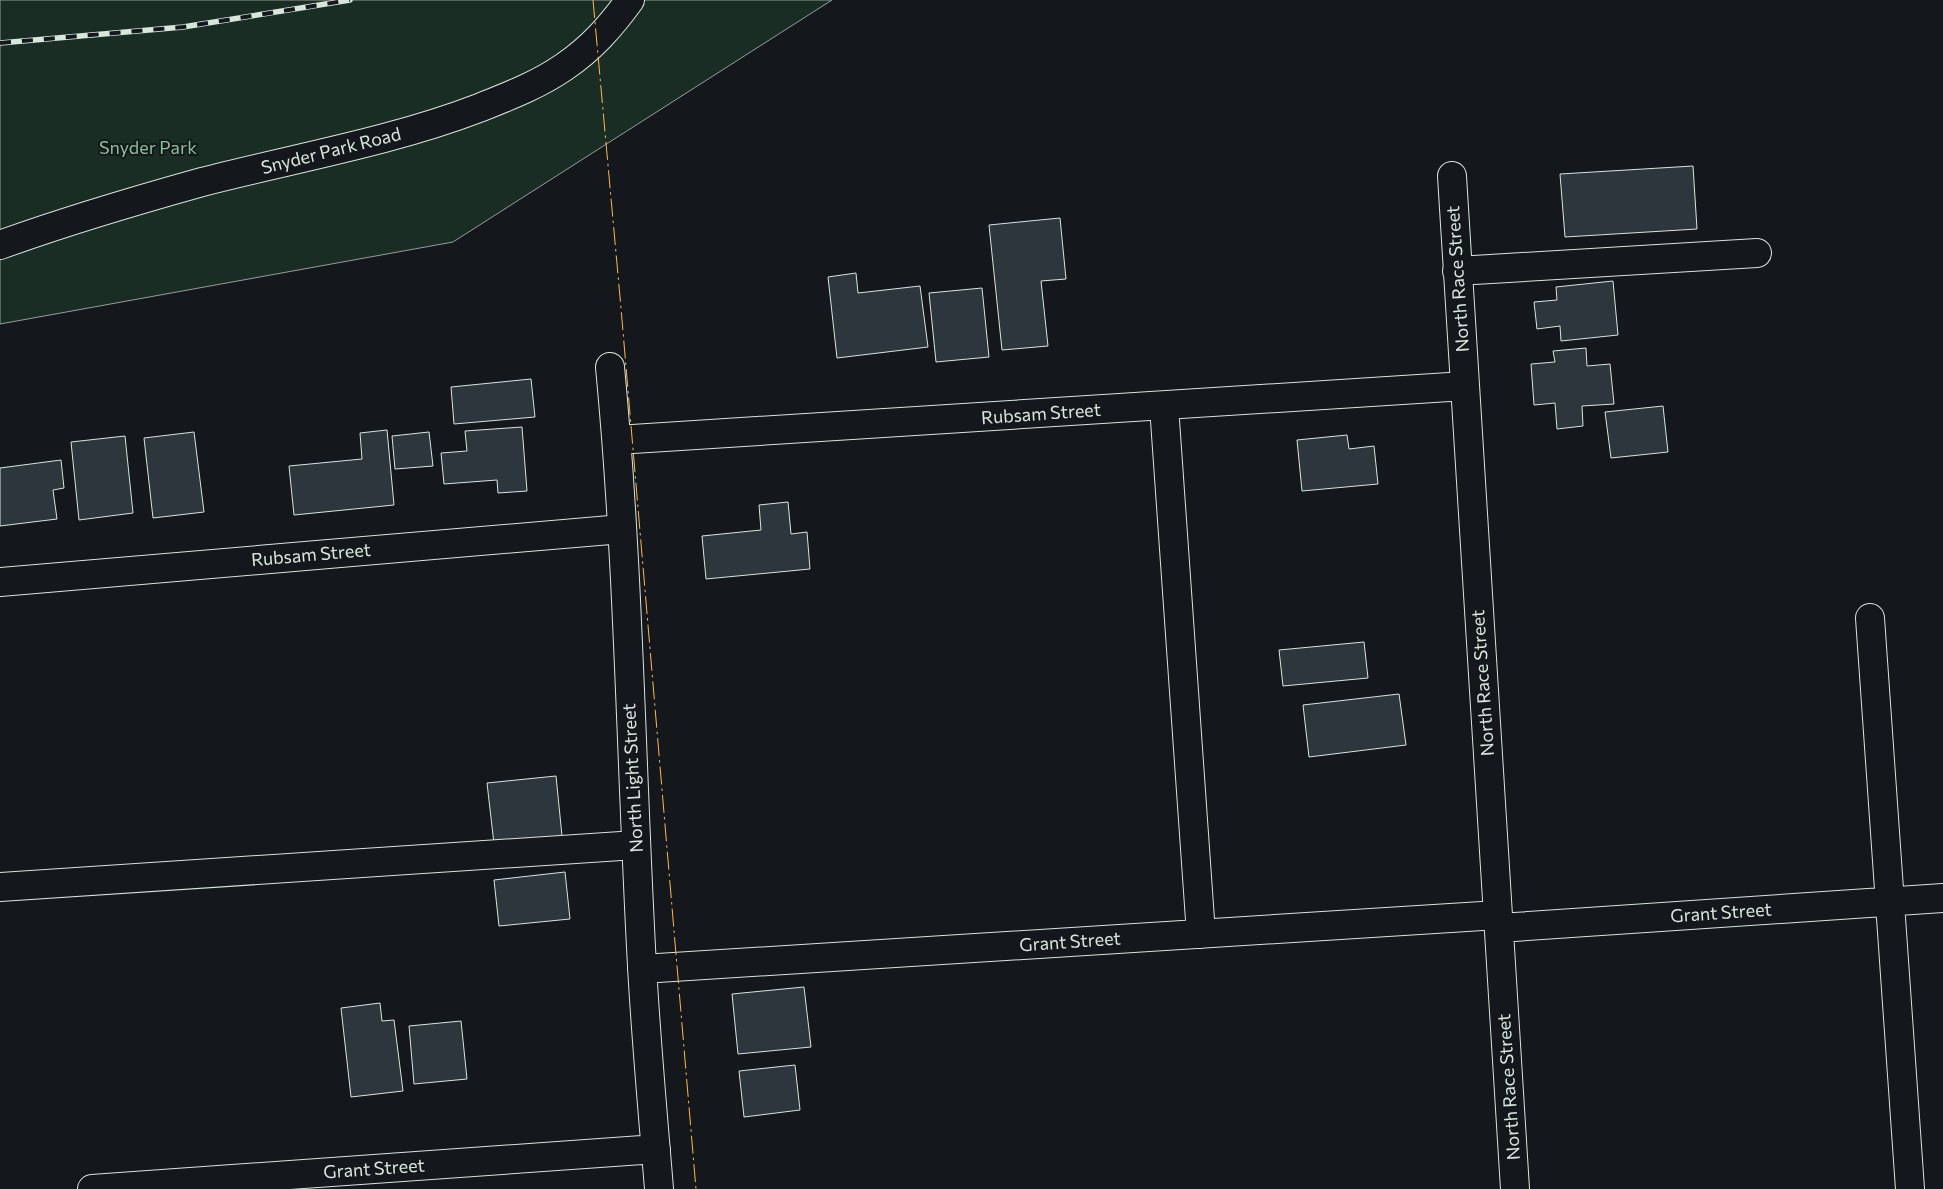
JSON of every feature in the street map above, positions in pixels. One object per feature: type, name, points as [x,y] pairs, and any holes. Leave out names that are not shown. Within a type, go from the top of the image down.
[{"type":"street","name":"Snyder Park Road","points":[[0,245],[202,182],[336,151],[440,123],[517,93],[565,67],[604,34],[630,0]]},
{"type":"street","name":"North Race Street","points":[[1452,176],[1515,1189]]},
{"type":"street","points":[[1457,271],[1757,254]]},
{"type":"street","name":"North Light Street","points":[[610,367],[617,440],[622,529],[642,969],[659,1189]]},
{"type":"street","name":"Rubsam Street","points":[[617,440],[1465,386]]},
{"type":"street","points":[[1164,406],[1201,934]]},
{"type":"street","name":"Rubsam Street","points":[[0,582],[622,529]]},
{"type":"street","points":[[1870,618],[1910,1189]]},
{"type":"street","points":[[0,888],[636,845]]},
{"type":"street","name":"Grant Street","points":[[642,969],[1201,934],[1498,922],[1943,898]]},
{"type":"street","name":"Grant Street","points":[[92,1189],[656,1149]]},
{"type":"green space","name":"Snyder Park","points":[[0,0],[832,0],[453,242],[0,324]]},
{"type":"building","points":[[1693,166],[1697,229],[1565,237],[1560,174]]},
{"type":"building","points":[[1060,218],[1066,279],[1041,281],[1048,346],[1002,350],[989,225]]},
{"type":"building","points":[[856,273],[858,293],[920,286],[928,347],[837,358],[828,277]]},
{"type":"building","points":[[1613,281],[1618,335],[1561,341],[1560,326],[1537,329],[1534,302],[1557,300],[1556,287]]},
{"type":"building","points":[[982,288],[989,357],[936,362],[929,293]]},
{"type":"building","points":[[1586,348],[1587,366],[1610,364],[1614,404],[1582,406],[1583,426],[1557,429],[1555,403],[1534,405],[1531,364],[1555,362],[1553,351]]},
{"type":"building","points":[[531,379],[535,417],[454,424],[451,387]]},
{"type":"building","points":[[1663,406],[1668,452],[1611,458],[1605,412]]},
{"type":"building","points":[[522,427],[527,491],[498,493],[497,480],[444,484],[441,453],[467,451],[465,431]]},
{"type":"building","points":[[387,430],[394,505],[294,515],[289,466],[362,459],[360,433]]},
{"type":"building","points":[[194,432],[204,512],[153,518],[144,438]]},
{"type":"building","points":[[429,432],[433,466],[395,469],[392,436]]},
{"type":"building","points":[[1347,435],[1349,449],[1374,446],[1378,484],[1302,491],[1297,440]]},
{"type":"building","points":[[125,436],[133,513],[79,520],[71,442]]},
{"type":"building","points":[[61,460],[64,488],[53,490],[57,519],[0,526],[0,468]]},
{"type":"building","points":[[788,502],[791,534],[807,532],[810,569],[706,579],[702,536],[761,530],[759,505]]},
{"type":"building","points":[[1364,642],[1368,678],[1283,686],[1279,650]]},
{"type":"building","points":[[1399,694],[1406,745],[1309,757],[1303,705]]},
{"type":"building","points":[[556,776],[562,836],[494,844],[487,783]]},
{"type":"building","points":[[565,872],[570,919],[499,926],[494,880]]},
{"type":"building","points":[[804,987],[811,1047],[738,1054],[732,994]]},
{"type":"building","points":[[380,1003],[382,1021],[394,1020],[403,1091],[351,1097],[341,1008]]},
{"type":"building","points":[[461,1021],[467,1079],[414,1084],[409,1026]]},
{"type":"building","points":[[795,1065],[800,1110],[744,1117],[739,1071]]},
{"type":"railway","points":[[0,43],[183,27],[350,0]]},
{"type":"power","points":[[593,0],[696,1189]]}]
